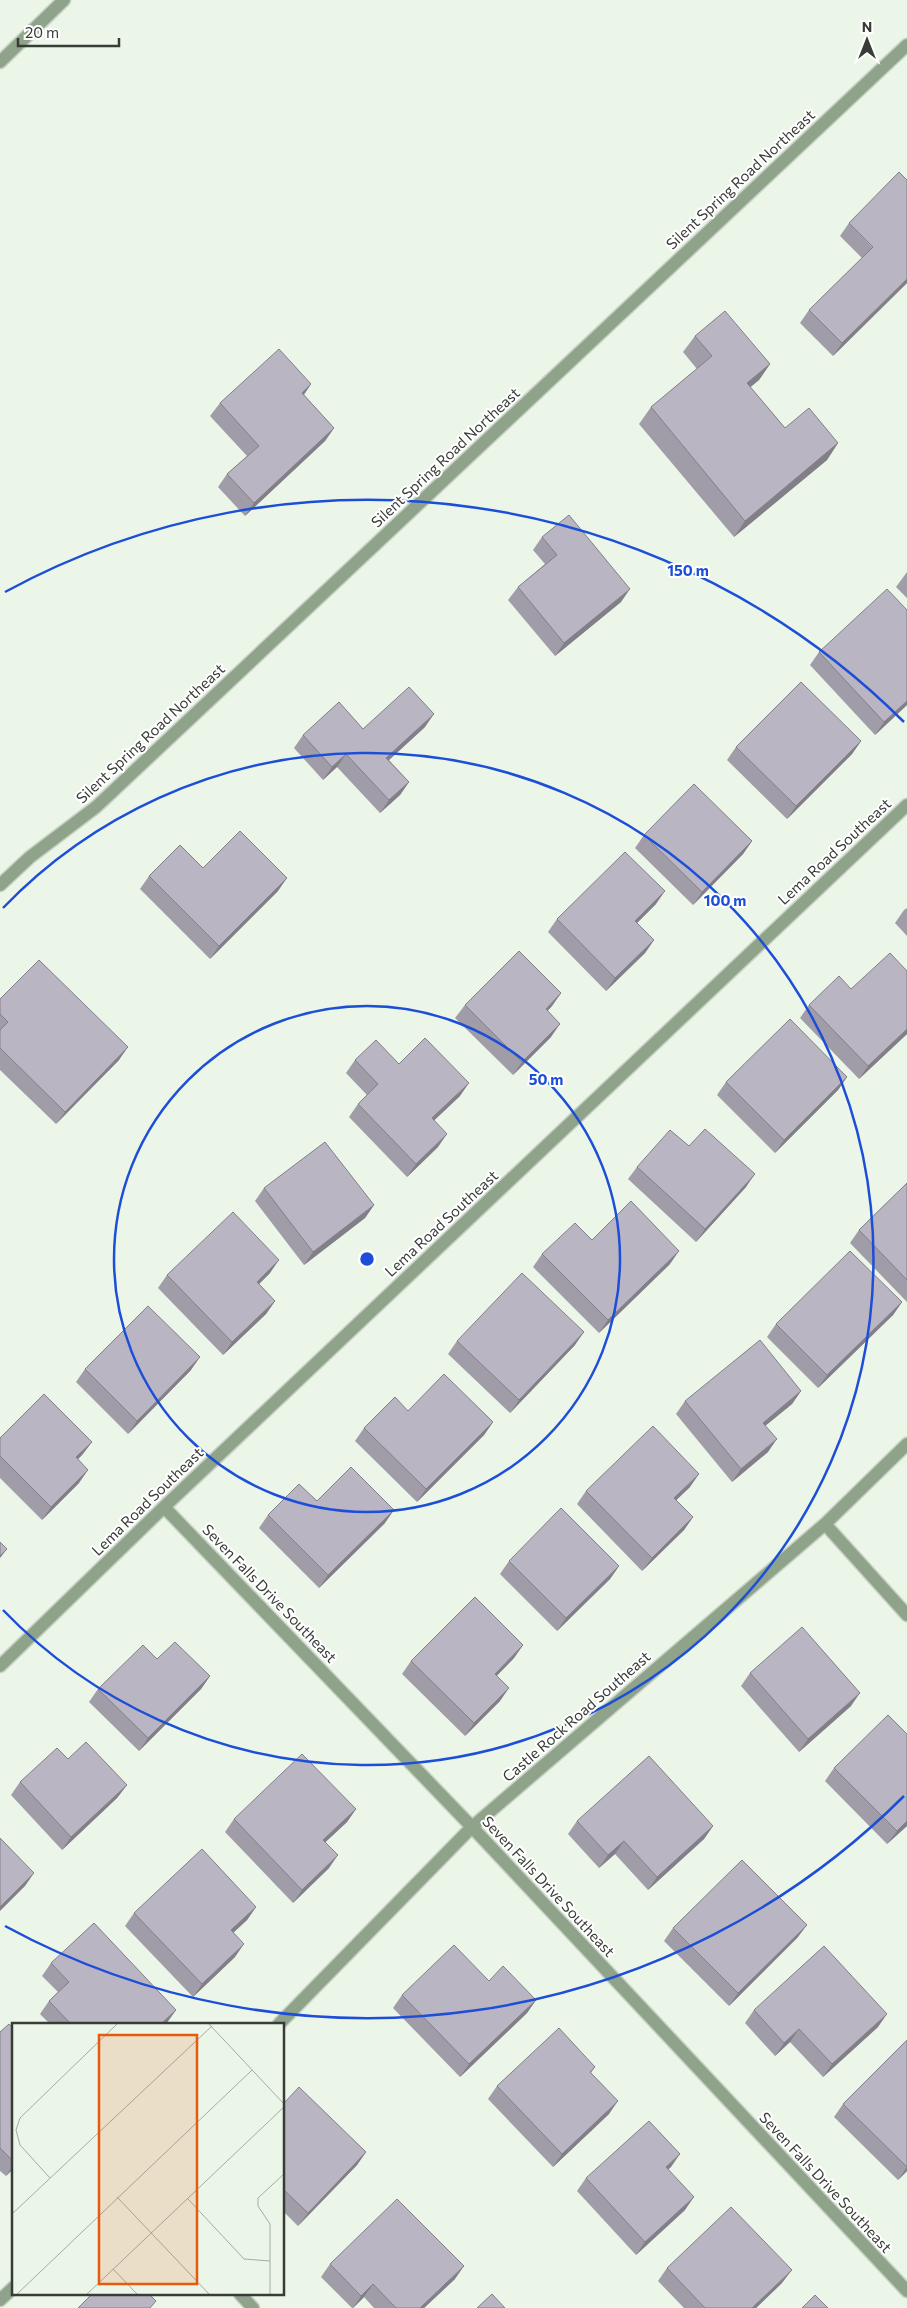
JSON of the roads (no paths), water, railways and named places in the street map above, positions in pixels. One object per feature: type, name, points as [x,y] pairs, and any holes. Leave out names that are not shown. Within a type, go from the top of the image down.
[{"type":"street","points":[[0,62],[64,0]]},
{"type":"street","name":"Silent Spring Road Northeast","points":[[0,885],[30,857],[96,807],[907,45]]},
{"type":"street","name":"Lema Road Southeast","points":[[0,1666],[164,1507],[907,805]]},
{"type":"street","name":"Castle Rock Road Southeast","points":[[279,2023],[472,1827],[825,1524],[907,1444]]},
{"type":"street","name":"Seven Falls Drive Southeast","points":[[164,1507],[472,1827],[907,2291]]},
{"type":"street","points":[[825,1524],[907,1616]]},
{"type":"street","points":[[0,2300],[12,2289]]},
{"type":"street","points":[[242,2296],[253,2308]]}]
